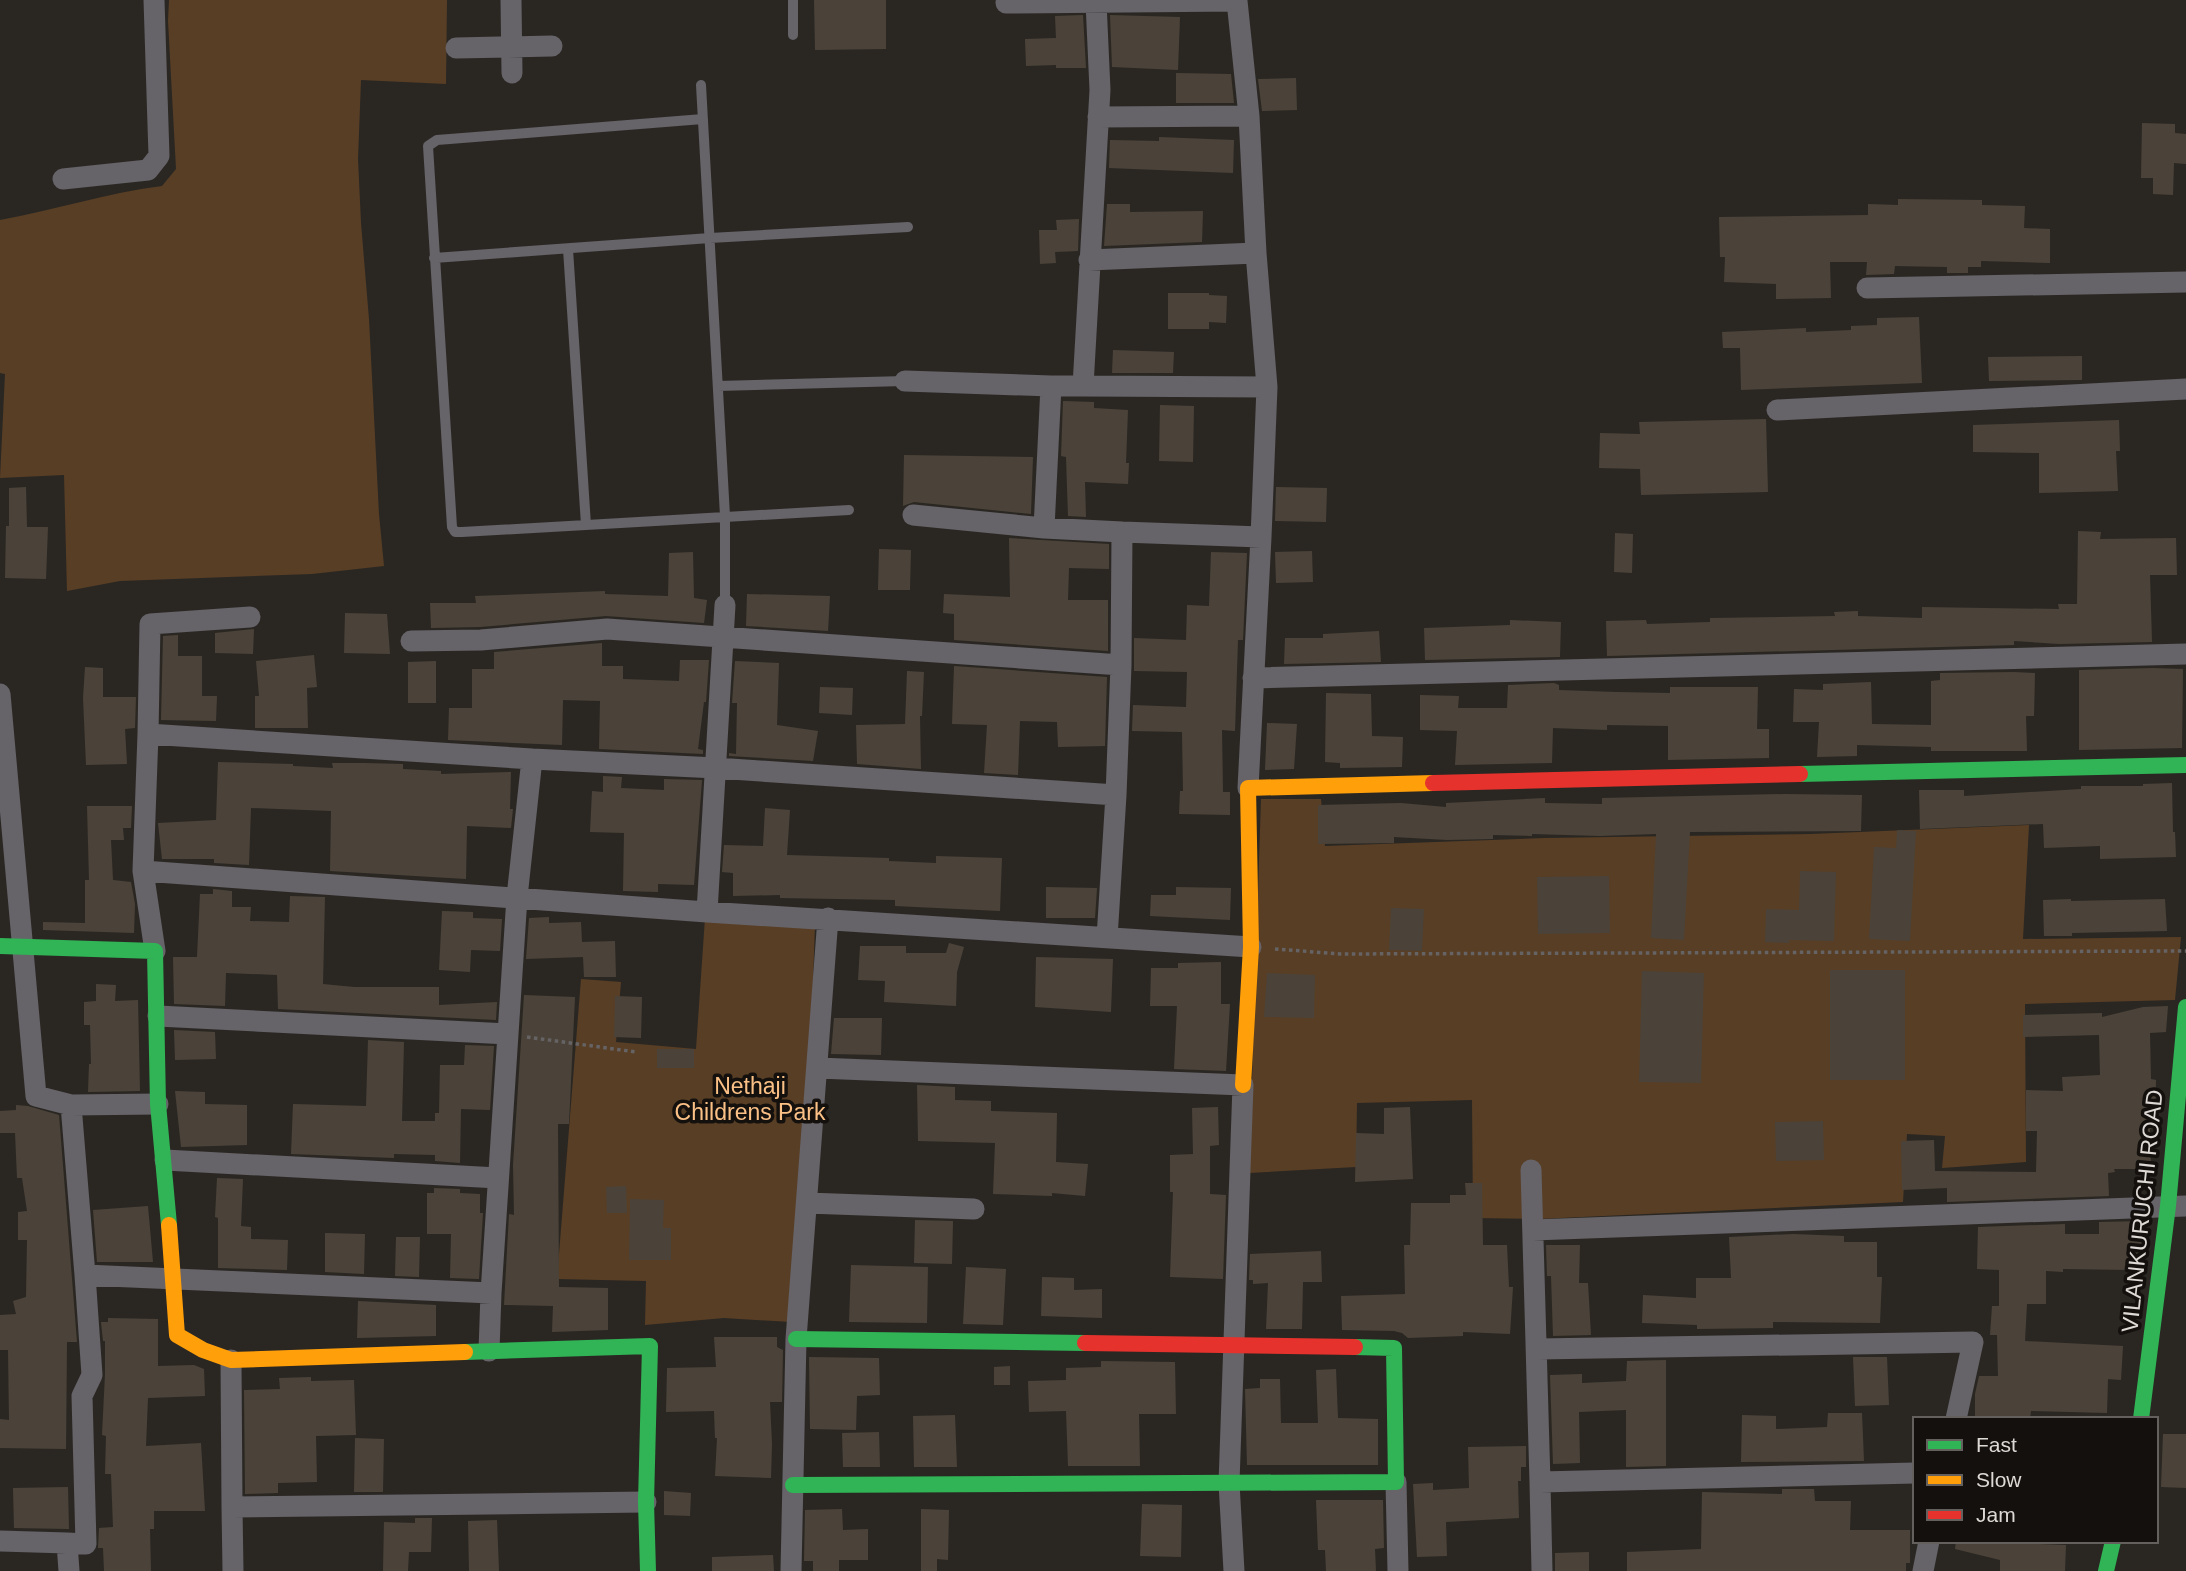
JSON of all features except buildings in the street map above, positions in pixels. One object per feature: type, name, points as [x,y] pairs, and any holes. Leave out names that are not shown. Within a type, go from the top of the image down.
[{"type":"street","points":[[63,179],[148,170],[159,156],[154,0]]},
{"type":"street","points":[[512,0],[512,73]]},
{"type":"street","points":[[1006,3],[1237,1],[1250,116],[1256,253],[1267,387],[1248,788],[1251,947],[1243,1085],[1229,1483],[1234,1571]]},
{"type":"street","points":[[1083,386],[1100,90],[1096,2]]},
{"type":"street","points":[[456,48],[552,46]]},
{"type":"street","points":[[1098,117],[1250,116]]},
{"type":"street","points":[[1089,260],[1256,253]]},
{"type":"street","points":[[1867,288],[2186,282]]},
{"type":"street","points":[[905,381],[1051,386],[1267,387]]},
{"type":"street","points":[[1044,528],[1051,386]]},
{"type":"street","points":[[1777,410],[2186,390]]},
{"type":"street","points":[[913,515],[1044,528],[1261,537]]},
{"type":"street","points":[[1107,938],[1121,665],[1122,532]]},
{"type":"street","points":[[707,912],[725,605]]},
{"type":"street","points":[[250,617],[150,624],[144,871],[155,951],[158,1104],[165,1160],[177,1335],[203,1350],[231,1360],[650,1346],[646,1502],[648,1571]]},
{"type":"street","points":[[411,641],[481,640],[607,629],[1121,665]]},
{"type":"street","points":[[1253,678],[2186,654]]},
{"type":"street","points":[[0,694],[36,1096],[71,1105],[158,1104]]},
{"type":"street","points":[[148,734],[1116,795]]},
{"type":"street","points":[[489,1351],[517,897],[532,759]]},
{"type":"street","points":[[1248,788],[2186,765]]},
{"type":"street","points":[[144,871],[707,912],[1251,947]]},
{"type":"street","points":[[791,1571],[796,1339],[828,918]]},
{"type":"street","points":[[0,946],[155,951]]},
{"type":"street","name":"VILANKURUCHI ROAD","points":[[2141,1417],[2177,1206],[2186,1007]]},
{"type":"street","points":[[158,1016],[508,1034]]},
{"type":"street","points":[[818,1069],[1243,1085]]},
{"type":"street","points":[[0,1541],[86,1544],[82,1396],[92,1374],[71,1105]]},
{"type":"street","points":[[165,1160],[498,1178]]},
{"type":"street","points":[[1531,1170],[1542,1571]]},
{"type":"street","points":[[807,1203],[974,1209]]},
{"type":"street","points":[[1534,1230],[2177,1206]]},
{"type":"street","points":[[85,1275],[491,1293]]},
{"type":"street","points":[[796,1339],[1394,1348],[1398,1571]]},
{"type":"street","points":[[1538,1349],[1973,1342],[1956,1417]]},
{"type":"street","points":[[231,1360],[233,1571]]},
{"type":"street","points":[[1540,1482],[1913,1473]]},
{"type":"street","points":[[793,1485],[1396,1482]]},
{"type":"street","points":[[232,1507],[646,1502]]},
{"type":"street","points":[[67,1543],[69,1571]]},
{"type":"street","points":[[1923,1571],[1929,1543]]},
{"type":"street","points":[[2106,1571],[2113,1543]]},
{"type":"lane","points":[[793,0],[793,35]]},
{"type":"lane","points":[[701,85],[725,516],[725,605]]},
{"type":"lane","points":[[703,119],[437,140],[428,146],[452,527],[455,532],[462,532],[849,510]]},
{"type":"lane","points":[[434,258],[908,227]]},
{"type":"lane","points":[[568,249],[586,525]]},
{"type":"lane","points":[[718,386],[905,381]]},
{"type":"path","points":[[1251,947],[1341,954],[2186,951]]},
{"type":"path","points":[[508,1034],[636,1052]]},
{"type":"green space","points":[[169,0],[447,0],[446,84],[361,80],[358,159],[361,223],[384,566],[312,574],[120,581],[67,591],[64,475],[0,478],[5,374],[0,373],[0,220],[162,186],[176,169]]},
{"type":"green space","points":[[1261,799],[1321,799],[1325,846],[1545,838],[1811,834],[2029,825],[2023,939],[2181,937],[2175,1000],[2025,1004],[2026,1162],[1942,1168],[1945,1136],[1907,1134],[1903,1202],[1539,1219],[1473,1218],[1472,1100],[1357,1103],[1356,1167],[1249,1173]]},
{"type":"green space","name":"Nethaji Childrens Park","points":[[705,918],[815,924],[810,1069],[791,1322],[724,1318],[645,1325],[646,1281],[557,1279],[581,979],[621,982],[616,1042],[696,1049]]},
{"type":"traffic: fast","points":[[1800,774],[2186,765]]},
{"type":"traffic: fast","points":[[0,946],[155,951],[158,1104],[169,1225]]},
{"type":"traffic: fast","points":[[2141,1417],[2168,1206],[2186,1007]]},
{"type":"traffic: fast","points":[[796,1339],[1085,1343]]},
{"type":"traffic: fast","points":[[465,1352],[650,1346],[646,1502],[648,1571]]},
{"type":"traffic: fast","points":[[793,1485],[1396,1482],[1394,1348],[1355,1347]]},
{"type":"traffic: fast","points":[[2106,1571],[2113,1543]]},
{"type":"traffic: slow","points":[[1243,1085],[1251,947],[1248,788],[1433,783]]},
{"type":"traffic: slow","points":[[169,1225],[177,1335],[203,1350],[231,1360],[465,1352]]},
{"type":"traffic: jam","points":[[1433,783],[1800,774]]},
{"type":"traffic: jam","points":[[1085,1343],[1355,1347]]}]
